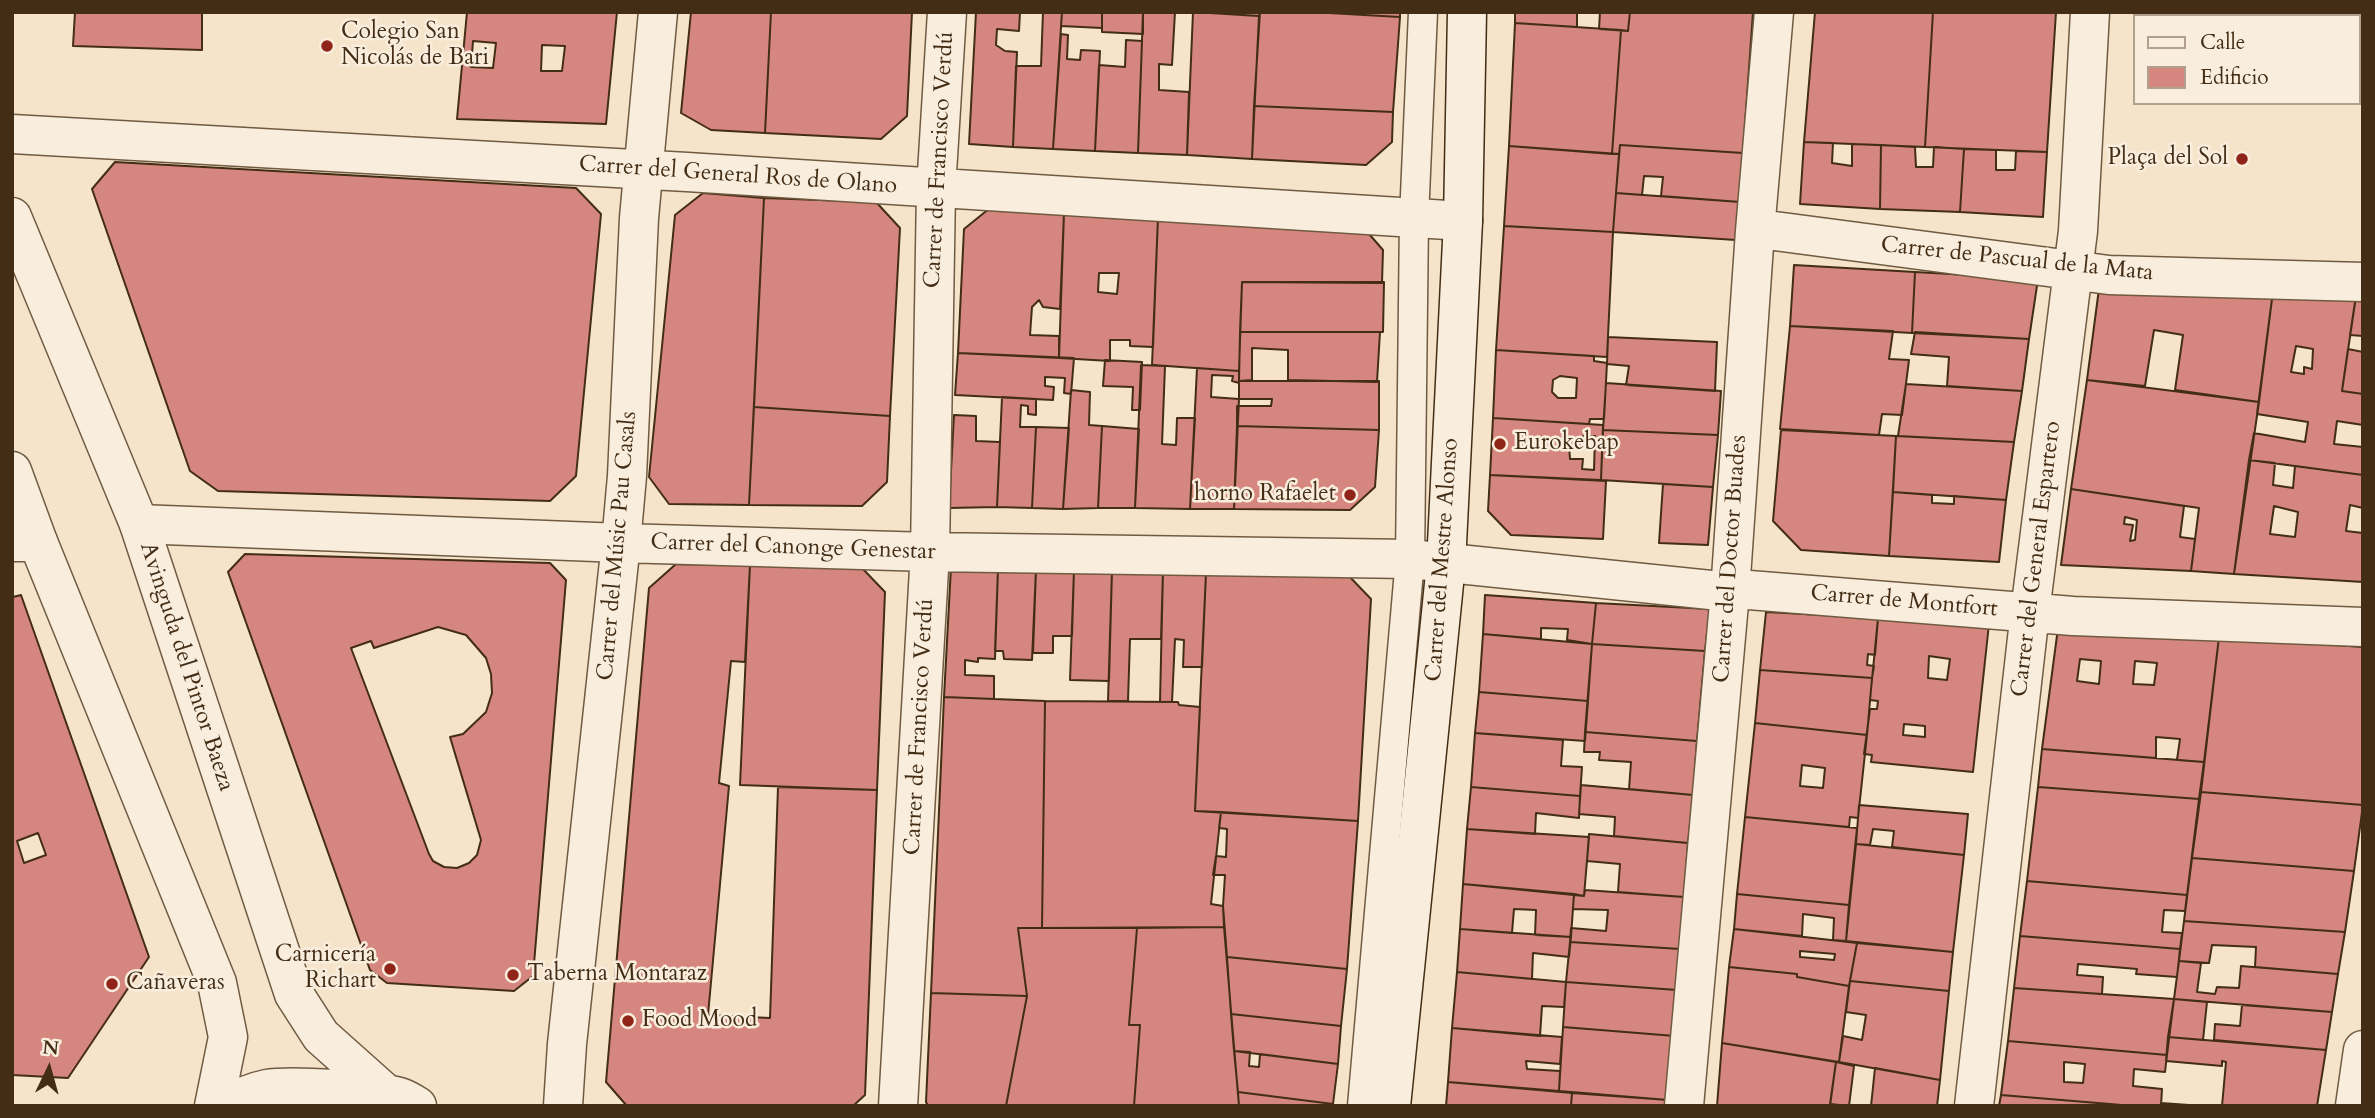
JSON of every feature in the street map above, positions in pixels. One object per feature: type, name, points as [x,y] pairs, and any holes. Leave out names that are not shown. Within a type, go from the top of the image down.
[{"type":"street","name":"Carrer del Músic Pau Casals","points":[[557,1097],[621,543],[644,170],[658,12]]},
{"type":"street","name":"Carrer de Francisco Verdú","points":[[898,1106],[930,552],[936,189],[947,12]]},
{"type":"street","name":"Carrer del Mestre Alonso","points":[[1391,1106],[1428,561],[1463,221],[1467,12]]},
{"type":"street","name":"Carrer del Doctor Buades","points":[[1684,1106],[1730,592],[1755,231],[1774,12]]},
{"type":"street","name":"Carrer del General Espartero","points":[[1973,1106],[2030,612],[2078,231],[2090,12]]},
{"type":"street","name":"Carrer del General Ros de Olano","points":[[12,134],[1463,221]]},
{"type":"street","name":"Avinguda del Pintor Baeza","points":[[12,217],[139,524],[294,994],[321,1036],[402,1100]]},
{"type":"street","name":"Carrer de Pascual de la Mata","points":[[1755,231],[1767,230],[2109,275],[2363,282]]},
{"type":"street","points":[[12,471],[25,542],[217,983],[228,1037],[214,1106]]},
{"type":"street","name":"Carrer del Canonge Genestar","points":[[139,524],[930,552],[1428,561]]},
{"type":"street","name":"Carrer de Montfort","points":[[1428,561],[1730,592],[1749,590],[2073,616],[2363,627]]},
{"type":"street","points":[[2355,1106],[2363,1050]]},
{"type":"street","points":[[227,1106],[241,1097],[268,1088],[312,1088],[402,1100]]},
{"type":"lane","name":"Carrer del Mestre Alonso","points":[[1362,1106],[1428,561],[1414,218],[1423,12]]},
{"type":"building","points":[[75,12],[202,12],[202,50],[73,46]]},
{"type":"building","points":[[467,12],[617,12],[606,124],[457,119]],"holes":[[[473,41],[496,43],[493,68],[471,67]],[[542,45],[565,46],[562,71],[541,71]]]},
{"type":"building","points":[[691,12],[771,12],[765,133],[711,130],[681,113]]},
{"type":"building","points":[[771,12],[912,12],[907,116],[881,139],[765,133]]},
{"type":"building","points":[[976,12],[1020,12],[1019,31],[997,29],[996,45],[1005,51],[1017,52],[1013,147],[969,144]]},
{"type":"building","points":[[1043,12],[1062,12],[1053,149],[1013,147],[1016,66],[1041,66]]},
{"type":"building","points":[[1062,12],[1102,12],[1102,28],[1061,26]]},
{"type":"building","points":[[1102,12],[1143,12],[1143,34],[1102,32]]},
{"type":"building","points":[[1143,12],[1175,12],[1172,65],[1159,64],[1159,90],[1189,92],[1187,155],[1138,153]]},
{"type":"building","points":[[1193,12],[1259,16],[1252,159],[1187,155]]},
{"type":"building","points":[[1242,12],[1260,12],[1259,16],[1241,15]]},
{"type":"building","points":[[1260,12],[1400,17],[1393,112],[1254,106]]},
{"type":"building","points":[[1311,12],[1400,12],[1400,17]]},
{"type":"building","points":[[1515,12],[1577,12],[1577,27],[1515,23]]},
{"type":"building","points":[[1600,12],[1630,12],[1628,31],[1599,29]]},
{"type":"building","points":[[1630,12],[1753,12],[1743,153],[1620,145],[1619,154],[1612,154],[1621,30],[1628,31]]},
{"type":"building","points":[[1815,12],[1933,12],[1925,147],[1804,142]]},
{"type":"building","points":[[1933,12],[2056,12],[2047,152],[1925,147]]},
{"type":"building","points":[[1515,23],[1621,30],[1612,154],[1509,146]]},
{"type":"building","points":[[1061,34],[1068,35],[1067,59],[1080,60],[1081,50],[1100,51],[1095,151],[1053,149]]},
{"type":"building","points":[[1126,40],[1142,41],[1138,153],[1095,151],[1099,65],[1125,67]]},
{"type":"building","points":[[1254,106],[1393,112],[1392,142],[1366,165],[1252,159]]},
{"type":"building","points":[[1804,142],[1833,143],[1832,163],[1852,166],[1852,144],[1881,145],[1880,209],[1800,204]]},
{"type":"building","points":[[1620,145],[1743,153],[1740,202],[1661,196],[1663,177],[1644,176],[1642,195],[1616,193]]},
{"type":"building","points":[[1881,145],[1915,147],[1916,167],[1933,167],[1934,147],[1964,149],[1960,212],[1880,209]]},
{"type":"building","points":[[1509,146],[1619,154],[1613,232],[1504,226]]},
{"type":"building","points":[[1964,149],[1996,150],[1996,170],[2015,170],[2016,151],[2047,152],[2043,217],[1960,212]]},
{"type":"building","points":[[115,162],[576,188],[601,214],[576,476],[550,501],[218,491],[190,471],[92,189]]},
{"type":"building","points":[[703,193],[764,198],[749,505],[669,504],[649,477],[675,215]]},
{"type":"building","points":[[1616,193],[1740,202],[1736,240],[1613,232]]},
{"type":"building","points":[[764,198],[876,202],[900,228],[890,416],[754,407]]},
{"type":"building","points":[[990,208],[1064,213],[1060,309],[1043,307],[1039,300],[1032,307],[1030,335],[1059,336],[1059,358],[958,353],[964,229]]},
{"type":"building","points":[[1064,213],[1158,217],[1153,347],[1130,346],[1130,340],[1110,340],[1110,361],[1059,358]],"holes":[[[1099,273],[1119,273],[1117,294],[1098,292]]]},
{"type":"building","points":[[1158,217],[1363,227],[1383,250],[1382,283],[1242,282],[1239,371],[1152,365]]},
{"type":"building","points":[[1504,226],[1613,232],[1607,357],[1496,350]]},
{"type":"building","points":[[1794,265],[1915,272],[1912,333],[1790,326]]},
{"type":"building","points":[[1915,272],[2038,279],[2029,339],[1912,333]]},
{"type":"building","points":[[2100,281],[2273,291],[2259,402],[2175,390],[2183,335],[2154,330],[2145,386],[2087,380]]},
{"type":"building","points":[[1242,282],[1384,282],[1383,332],[1240,332]]},
{"type":"building","points":[[2273,291],[2356,296],[2342,391],[2363,394],[2363,425],[2337,421],[2334,444],[2363,447],[2363,475],[2249,460],[2254,433],[2305,442],[2308,422],[2257,414]],"holes":[[[2296,346],[2313,349],[2312,369],[2304,367],[2304,374],[2291,372]]]},
{"type":"building","points":[[2356,296],[2363,297],[2363,336],[2350,335]]},
{"type":"building","points":[[1790,326],[1893,331],[1889,359],[1909,360],[1902,415],[1882,414],[1879,435],[1780,429]]},
{"type":"building","points":[[1240,332],[1380,332],[1377,382],[1288,380],[1288,350],[1252,348],[1252,380],[1239,381]]},
{"type":"building","points":[[1915,332],[2029,339],[2022,391],[1947,386],[1949,357],[1911,354]]},
{"type":"building","points":[[1608,337],[1717,342],[1715,391],[1626,385],[1629,366],[1607,364]]},
{"type":"building","points":[[2348,349],[2363,352],[2363,394],[2342,391]]},
{"type":"building","points":[[1496,350],[1594,356],[1594,361],[1607,363],[1604,419],[1590,419],[1589,424],[1493,418]],"holes":[[[1560,376],[1577,378],[1576,398],[1558,398],[1552,392],[1553,380]]]},
{"type":"building","points":[[958,353],[1074,358],[1071,394],[1064,393],[1065,378],[1045,377],[1045,386],[1054,387],[1053,400],[955,395]]},
{"type":"building","points":[[1105,360],[1142,362],[1140,410],[1132,410],[1133,387],[1103,386]]},
{"type":"building","points":[[1141,365],[1165,366],[1162,444],[1176,445],[1177,418],[1195,418],[1190,509],[1135,508]]},
{"type":"building","points":[[1197,368],[1239,371],[1239,383],[1232,381],[1233,376],[1212,375],[1211,397],[1239,399],[1234,509],[1190,509]]},
{"type":"building","points":[[2087,380],[2259,402],[2234,574],[2191,571],[2199,508],[2071,489]]},
{"type":"building","points":[[1239,381],[1379,381],[1379,430],[1237,426],[1237,406],[1271,406],[1272,399],[1239,399]]},
{"type":"building","points":[[1606,383],[1721,391],[1718,435],[1603,430]]},
{"type":"building","points":[[1906,384],[2022,391],[2014,442],[1898,436]]},
{"type":"building","points":[[1071,390],[1090,392],[1089,425],[1102,426],[1098,508],[1063,509]]},
{"type":"building","points":[[1002,397],[1036,399],[1036,415],[1028,414],[1028,406],[1021,405],[1020,427],[1036,427],[1032,508],[997,507]]},
{"type":"building","points":[[754,407],[890,416],[887,482],[862,506],[749,505]]},
{"type":"building","points":[[954,415],[976,416],[976,441],[1000,442],[997,507],[949,508]]},
{"type":"building","points":[[1493,418],[1603,425],[1601,480],[1490,475]],"holes":[[[1583,436],[1595,436],[1594,470],[1582,469],[1583,459],[1570,459],[1569,445],[1583,445]]]},
{"type":"building","points":[[1102,426],[1139,429],[1135,508],[1098,508]]},
{"type":"building","points":[[1237,426],[1379,430],[1375,487],[1350,510],[1234,509]]},
{"type":"building","points":[[1036,427],[1069,428],[1063,509],[1032,508]]},
{"type":"building","points":[[1603,430],[1718,435],[1713,487],[1601,480]]},
{"type":"building","points":[[1781,430],[1896,436],[1889,556],[1801,550],[1773,521]]},
{"type":"building","points":[[1896,436],[2014,442],[2006,500],[1893,492]]},
{"type":"building","points":[[2249,460],[2275,463],[2273,485],[2293,488],[2295,466],[2363,475],[2363,508],[2350,505],[2346,531],[2363,533],[2363,582],[2234,574]],"holes":[[[2274,506],[2298,512],[2295,537],[2270,534]]]},
{"type":"building","points":[[1490,475],[1606,481],[1603,539],[1511,535],[1488,511]]},
{"type":"building","points":[[1663,484],[1713,487],[1708,545],[1659,543]]},
{"type":"building","points":[[2071,489],[2184,506],[2180,537],[2195,539],[2191,571],[2061,565]],"holes":[[[2125,517],[2137,520],[2135,540],[2130,541],[2133,525],[2124,524]]]},
{"type":"building","points":[[1893,492],[1932,495],[1932,503],[1954,504],[1954,496],[2006,500],[1999,562],[1889,556]]},
{"type":"building","points":[[245,554],[550,563],[566,580],[533,976],[514,991],[387,983],[370,970],[228,572]],"holes":[[[438,627],[466,635],[486,658],[491,674],[492,693],[486,712],[463,734],[450,737],[481,840],[477,855],[469,863],[457,868],[444,867],[433,861],[429,854],[351,648],[371,641],[374,648]]]},
{"type":"building","points":[[676,564],[750,565],[745,662],[731,661],[719,783],[729,786],[708,1015],[770,1018],[778,787],[877,790],[865,1095],[853,1106],[627,1106],[606,1082],[649,588]]},
{"type":"building","points":[[750,565],[861,567],[885,592],[877,790],[740,785]]},
{"type":"building","points":[[951,567],[998,569],[995,659],[978,658],[978,662],[965,660],[965,675],[994,676],[994,699],[944,697]]},
{"type":"building","points":[[998,569],[1036,569],[1032,660],[1004,659],[1003,651],[995,651]]},
{"type":"building","points":[[1036,569],[1074,570],[1072,636],[1053,636],[1053,653],[1033,653]]},
{"type":"building","points":[[1074,570],[1112,570],[1109,681],[1070,680]]},
{"type":"building","points":[[1112,570],[1163,571],[1161,639],[1130,639],[1128,701],[1108,701]]},
{"type":"building","points":[[1163,571],[1206,573],[1202,667],[1183,667],[1184,640],[1175,639],[1172,702],[1160,702]]},
{"type":"building","points":[[1206,573],[1347,574],[1371,599],[1358,821],[1195,811]]},
{"type":"building","points":[[12,592],[13,597],[21,595],[149,957],[68,1078],[12,1075]],"holes":[[[38,833],[46,855],[24,863],[17,841]]]},
{"type":"building","points":[[1485,595],[1596,603],[1592,644],[1567,640],[1568,629],[1541,628],[1541,639],[1483,634]]},
{"type":"building","points":[[1596,603],[1710,609],[1705,651],[1592,644]]},
{"type":"building","points":[[1766,612],[1878,618],[1875,655],[1868,654],[1867,665],[1874,666],[1872,678],[1760,670]]},
{"type":"building","points":[[1878,618],[1989,624],[1973,772],[1871,762],[1872,755],[1864,754],[1870,709],[1877,709],[1878,701],[1870,700]],"holes":[[[1929,656],[1950,659],[1947,680],[1928,678]],[[1904,724],[1925,726],[1925,737],[1903,735]]]},
{"type":"building","points":[[2058,628],[2219,637],[2204,762],[2177,760],[2180,739],[2156,737],[2156,758],[2042,749]],"holes":[[[2080,659],[2101,661],[2099,684],[2077,681]],[[2135,661],[2157,663],[2154,685],[2133,684]]]},
{"type":"building","points":[[1483,634],[1592,644],[1588,701],[1479,692]]},
{"type":"building","points":[[2219,637],[2363,647],[2363,805],[2201,792]]},
{"type":"building","points":[[1592,644],[1705,651],[1697,741],[1585,732]]},
{"type":"building","points":[[1760,670],[1872,678],[1867,735],[1755,723]]},
{"type":"building","points":[[1479,692],[1588,701],[1585,741],[1475,733]]},
{"type":"building","points":[[944,697],[1045,701],[1042,928],[1018,928],[1027,996],[931,993]]},
{"type":"building","points":[[1045,701],[1178,702],[1179,705],[1200,707],[1195,811],[1221,812],[1211,904],[1223,906],[1224,927],[1042,928]]},
{"type":"building","points":[[1755,723],[1867,735],[1858,818],[1850,817],[1849,827],[1745,817]],"holes":[[[1802,765],[1825,768],[1823,788],[1800,786]]]},
{"type":"building","points":[[1585,732],[1697,741],[1693,795],[1629,789],[1631,762],[1599,760],[1600,752],[1584,752]]},
{"type":"building","points":[[1475,733],[1563,740],[1561,766],[1582,767],[1580,796],[1471,787]]},
{"type":"building","points":[[2042,749],[2204,762],[2199,799],[2038,787]]},
{"type":"building","points":[[1581,785],[1693,795],[1688,843],[1614,836],[1615,817],[1579,814]]},
{"type":"building","points":[[1471,787],[1580,796],[1579,818],[1536,813],[1535,834],[1467,829]]},
{"type":"building","points":[[2038,787],[2199,799],[2187,895],[2027,881]]},
{"type":"building","points":[[2201,792],[2363,805],[2354,871],[2192,858]]},
{"type":"building","points":[[1859,805],[1968,814],[1964,855],[1892,847],[1894,831],[1873,829],[1870,845],[1856,844]]},
{"type":"building","points":[[1221,812],[1358,821],[1347,969],[1227,957],[1223,906],[1225,875],[1213,875],[1216,856],[1226,857],[1227,829],[1219,828]]},
{"type":"building","points":[[1745,817],[1857,828],[1849,905],[1737,894]]},
{"type":"building","points":[[1467,829],[1589,837],[1584,896],[1463,884]]},
{"type":"building","points":[[1589,834],[1688,843],[1684,897],[1618,892],[1620,864],[1587,861]]},
{"type":"building","points":[[1856,844],[1964,855],[1953,952],[1846,941]]},
{"type":"building","points":[[2192,858],[2354,871],[2345,932],[2184,921]]},
{"type":"building","points":[[2027,881],[2187,895],[2185,911],[2164,910],[2162,932],[2182,933],[2180,949],[2020,936]]},
{"type":"building","points":[[1463,884],[1574,894],[1571,937],[1535,935],[1536,910],[1514,909],[1512,933],[1460,929]]},
{"type":"building","points":[[1585,890],[1684,897],[1680,949],[1570,942],[1571,928],[1606,931],[1608,910],[1573,909],[1574,894],[1584,896]]},
{"type":"building","points":[[1737,894],[1849,905],[1846,941],[1833,940],[1834,918],[1803,914],[1802,936],[1734,929]]},
{"type":"building","points":[[2184,921],[2345,932],[2338,974],[2255,967],[2256,947],[2212,945],[2209,963],[2179,961]]},
{"type":"building","points":[[1224,927],[1239,1106],[1134,1106],[1140,1025],[1129,1025],[1137,928]]},
{"type":"building","points":[[1018,928],[1137,928],[1129,1025],[1140,1025],[1134,1106],[1006,1106],[1027,996]]},
{"type":"building","points":[[1460,929],[1571,937],[1569,957],[1533,953],[1532,979],[1457,972]]},
{"type":"building","points":[[1734,929],[1857,943],[1849,986],[1797,977],[1797,974],[1729,967]],"holes":[[[1800,951],[1835,954],[1834,960],[1800,957]]]},
{"type":"building","points":[[2020,936],[2180,949],[2177,977],[2136,974],[2137,969],[2078,964],[2077,975],[2103,977],[2102,994],[2014,988]]},
{"type":"building","points":[[1570,942],[1680,949],[1677,990],[1566,982]]},
{"type":"building","points":[[1857,943],[1953,952],[1949,991],[1850,981]]},
{"type":"building","points":[[1227,957],[1347,969],[1341,1026],[1231,1014]]},
{"type":"building","points":[[2179,961],[2201,963],[2197,992],[2215,994],[2217,987],[2239,988],[2241,966],[2338,974],[2332,1012],[2174,999]]},
{"type":"building","points":[[1729,967],[1797,974],[1797,977],[1849,986],[1839,1062],[1722,1043]]},
{"type":"building","points":[[1457,972],[1566,982],[1564,1007],[1542,1006],[1540,1036],[1452,1028]]},
{"type":"building","points":[[1850,981],[1949,991],[1940,1080],[1839,1062],[1843,1036],[1862,1040],[1866,1015],[1846,1012]]},
{"type":"building","points":[[1566,982],[1677,990],[1675,1036],[1563,1027]]},
{"type":"building","points":[[2014,988],[2174,999],[2167,1055],[2008,1041]]},
{"type":"building","points":[[931,993],[1027,996],[1006,1106],[928,1106],[926,1102]]},
{"type":"building","points":[[2174,999],[2207,1002],[2203,1040],[2168,1037]]},
{"type":"building","points":[[2242,1005],[2332,1012],[2326,1050],[2214,1040],[2215,1024],[2240,1026]]},
{"type":"building","points":[[1231,1014],[1341,1026],[1338,1064],[1234,1051]]},
{"type":"building","points":[[1563,1027],[1675,1036],[1668,1100],[1559,1091]]},
{"type":"building","points":[[1452,1028],[1562,1037],[1560,1064],[1526,1061],[1527,1069],[1560,1071],[1559,1091],[1448,1082]]},
{"type":"building","points":[[2168,1037],[2326,1050],[2317,1106],[2222,1106],[2226,1062],[2222,1061],[2222,1066],[2166,1061]]},
{"type":"building","points":[[2008,1041],[2167,1055],[2165,1072],[2134,1069],[2133,1086],[2162,1089],[2161,1106],[2001,1095]],"holes":[[[2064,1062],[2085,1064],[2083,1083],[2064,1082]]]},
{"type":"building","points":[[1722,1043],[1836,1062],[1830,1106],[1717,1106]]},
{"type":"building","points":[[1234,1051],[1250,1052],[1249,1066],[1259,1067],[1260,1054],[1338,1064],[1333,1104],[1238,1092]]},
{"type":"building","points":[[1836,1062],[1854,1066],[1849,1106],[1830,1104]]},
{"type":"building","points":[[1875,1068],[1940,1080],[1937,1106],[1871,1106]]},
{"type":"building","points":[[1448,1082],[1572,1093],[1571,1106],[1446,1106]]},
{"type":"building","points":[[1238,1092],[1333,1104],[1333,1106],[1239,1106]]},
{"type":"building","points":[[1572,1093],[1668,1100],[1668,1106],[1571,1106]]},
{"type":"building","points":[[2001,1095],[2134,1106],[1999,1106]]},
{"type":"building","points":[[2161,1103],[2203,1106],[2161,1106]]},
{"type":"place","name":"Colegio San Nicolás de Bari","points":[[327,46]]},
{"type":"place","name":"Plaça del Sol","points":[[2242,159]]},
{"type":"place","name":"Eurokebap","points":[[1500,444]]},
{"type":"place","name":"horno Rafaelet","points":[[1350,495]]},
{"type":"place","name":"Carnicería Richart","points":[[390,969]]},
{"type":"place","name":"Taberna Montaraz","points":[[513,975]]},
{"type":"place","name":"Cañaveras","points":[[112,984]]},
{"type":"place","name":"Food Mood","points":[[628,1021]]}]
